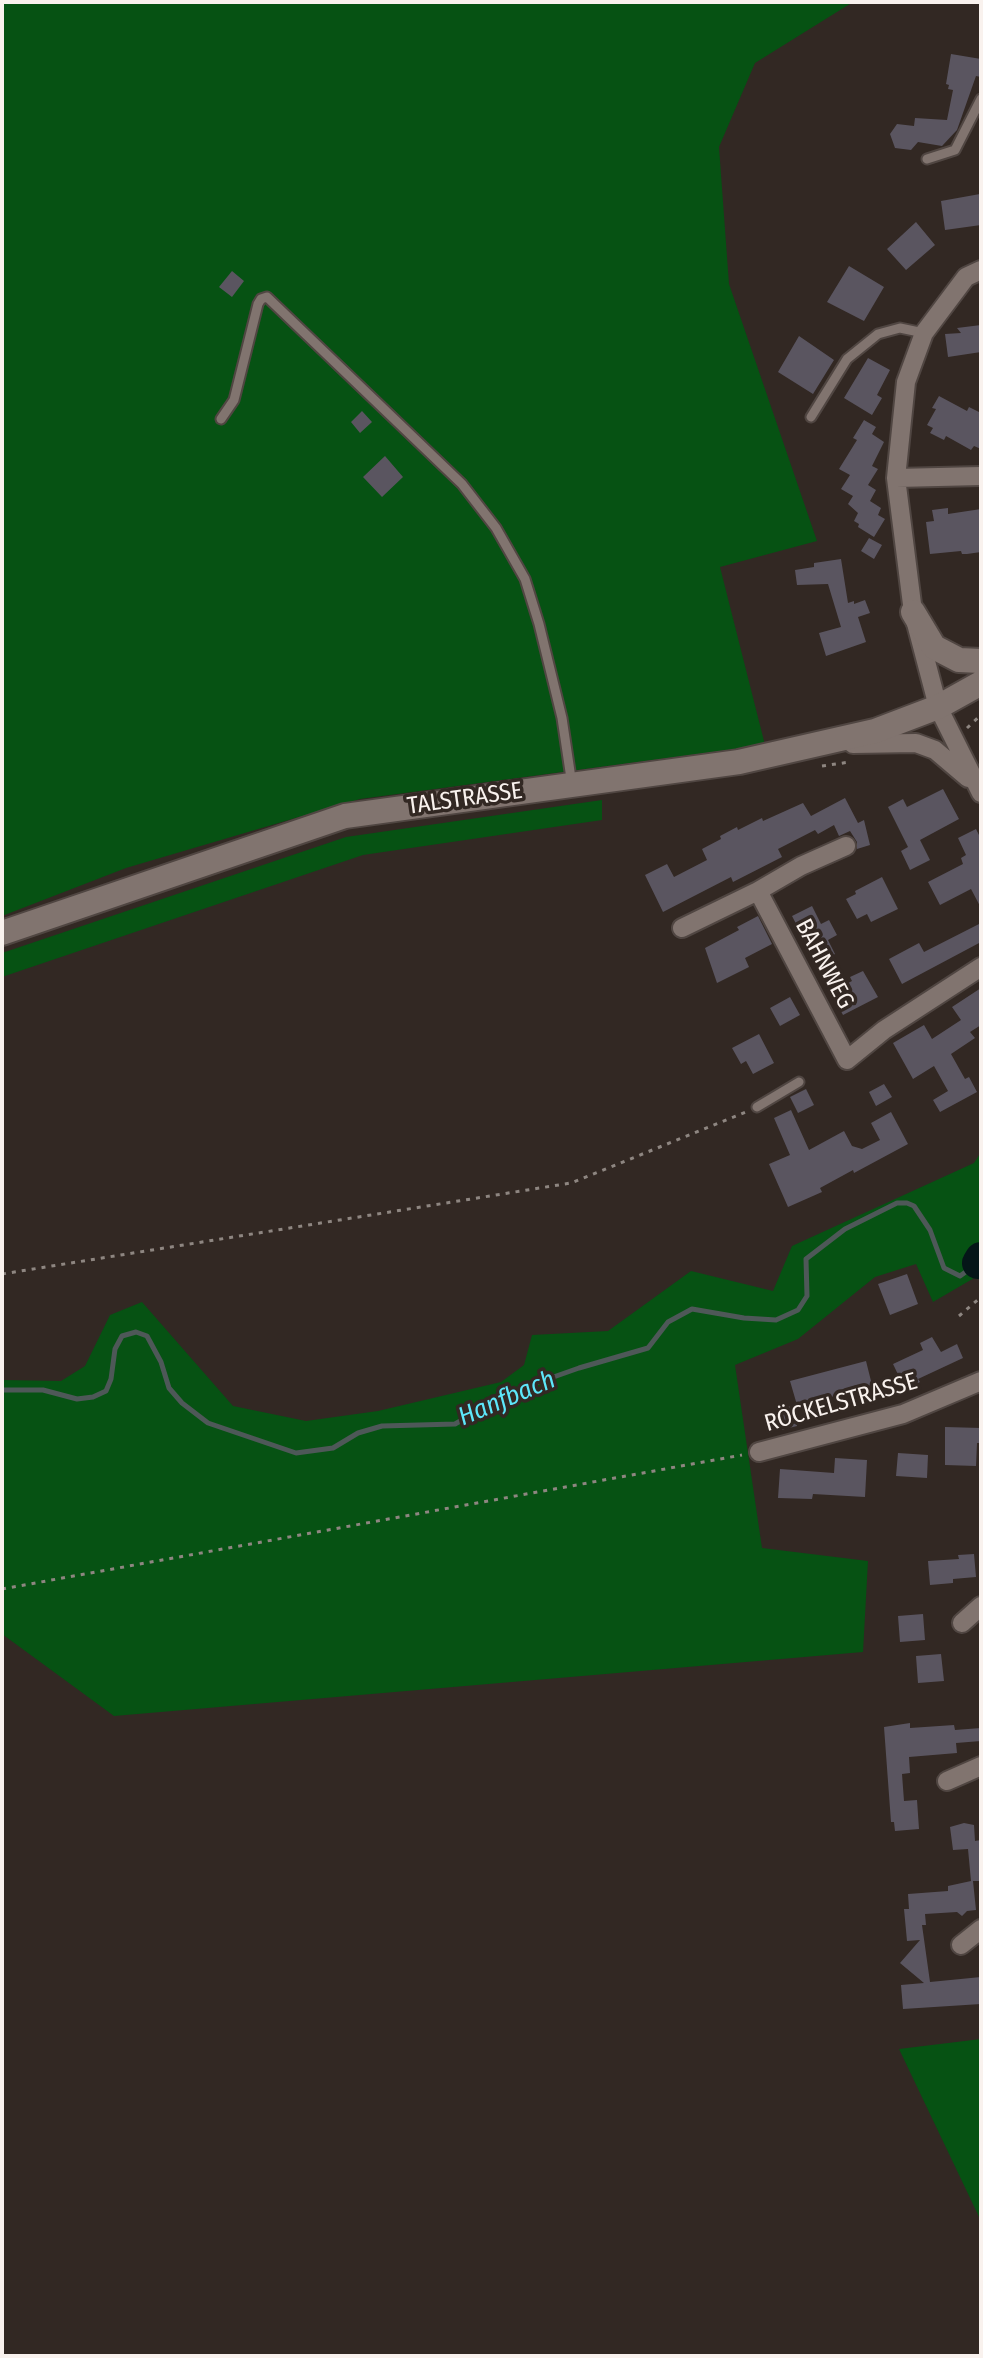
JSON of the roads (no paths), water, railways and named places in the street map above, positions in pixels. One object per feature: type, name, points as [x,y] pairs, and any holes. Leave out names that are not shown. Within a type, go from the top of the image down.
[{"type":"main road","points":[[913,612],[934,647],[959,660],[981,661]]},
{"type":"main road","name":"TALSTRASSE","points":[[2,933],[345,816],[739,762],[809,757],[938,707],[981,683]]},
{"type":"street","points":[[979,789],[938,707],[913,612],[896,478],[906,382],[924,333],[966,277],[981,270]]},
{"type":"street","points":[[896,478],[981,476]]},
{"type":"street","points":[[809,757],[867,743],[916,743],[935,750],[979,789]]},
{"type":"street","points":[[682,928],[846,846]]},
{"type":"street","name":"BAHNWEG","points":[[758,891],[847,1060],[884,1030],[981,967]]},
{"type":"street","name":"RÖCKELSTRASSE","points":[[759,1452],[903,1414],[981,1381]]},
{"type":"street","points":[[962,1623],[981,1606]]},
{"type":"street","points":[[947,1781],[981,1766]]},
{"type":"street","points":[[961,1945],[981,1929]]},
{"type":"lane","points":[[927,159],[955,150],[981,99]]},
{"type":"lane","points":[[221,419],[234,400],[258,304],[267,297],[462,484],[496,528],[525,579],[539,624],[562,718],[572,785]]},
{"type":"lane","points":[[811,417],[847,359],[878,334],[900,328],[924,333]]},
{"type":"lane","points":[[757,1107],[799,1082]]},
{"type":"waterway","name":"Hanfbach","points":[[2,1390],[43,1390],[77,1399],[93,1397],[106,1391],[115,1349],[122,1336],[136,1332],[147,1336],[161,1362],[169,1388],[182,1403],[208,1423],[296,1453],[333,1448],[358,1433],[382,1426],[455,1424],[511,1392],[648,1348],[668,1322],[692,1309],[776,1320],[798,1310],[807,1296],[806,1259],[845,1229],[897,1203],[914,1206],[930,1230],[944,1268],[960,1276],[978,1263]]},
{"type":"waterway","name":"Hanfbach","points":[[978,1263],[981,1258]]}]
